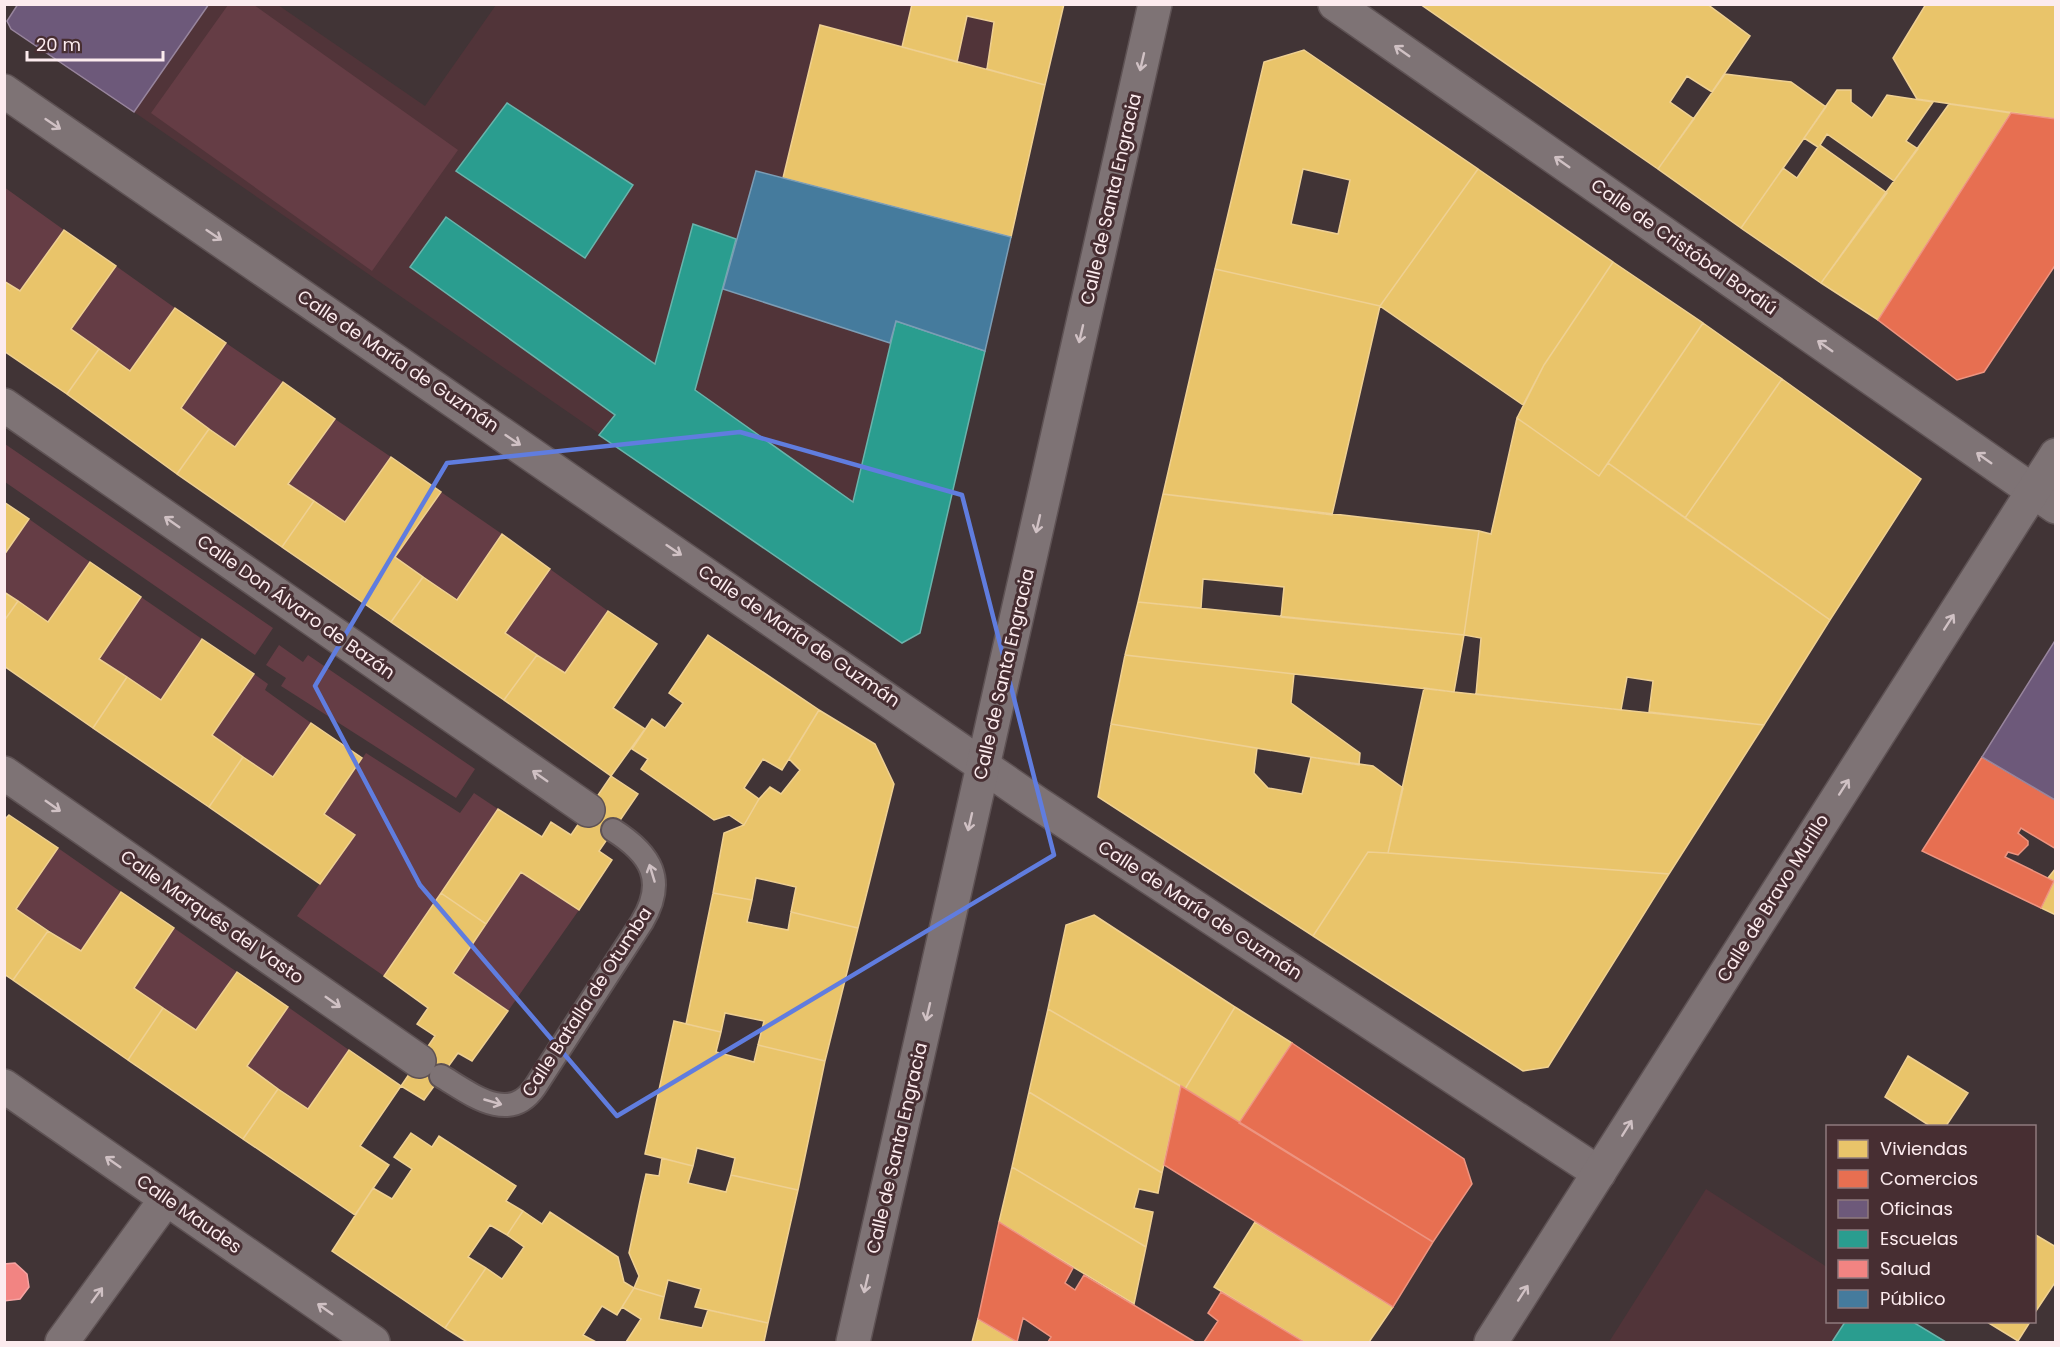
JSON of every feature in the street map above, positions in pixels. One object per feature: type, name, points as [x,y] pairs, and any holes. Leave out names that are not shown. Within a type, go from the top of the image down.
[{"type":"street","name":"Calle de Santa Engracia","points":[[853,1342],[1155,4]]},
{"type":"street","name":"Calle de Cristóbal Bordiú","points":[[1335,4],[2044,499]]},
{"type":"street","name":"Calle de María de Guzmán","points":[[4,91],[983,765],[1599,1173]]},
{"type":"street","name":"Calle Don Álvaro de Bazán","points":[[4,405],[588,810]]},
{"type":"street","name":"Calle de Bravo Murillo","points":[[1491,1342],[1599,1173],[2044,499],[2055,455]]},
{"type":"street","name":"Calle Marqués del Vasto","points":[[4,773],[430,1068]]},
{"type":"street","name":"Calle Maudes","points":[[4,1086],[373,1342]]},
{"type":"street","points":[[62,1342],[166,1199]]},
{"type":"lane","name":"Calle Batalla de Otumba","points":[[430,1068],[478,1098],[507,1106],[520,1104],[535,1087],[642,922],[653,897],[655,878],[647,860],[642,852],[614,830]]},
{"type":"highlighted area","points":[[740,432],[962,495],[1054,855],[617,1116],[420,885],[315,686],[447,463]]},
{"type":"shaded area","points":[[209,5],[278,5],[425,106],[496,5],[1064,5],[920,633],[902,643],[134,112]]},
{"type":"shaded area","points":[[228,5],[254,5],[458,150],[372,271],[151,113]]},
{"type":"shaded area","points":[[4,187],[64,230],[20,291],[5,281]]},
{"type":"shaded area","points":[[116,266],[175,308],[130,371],[71,329]]},
{"type":"shaded area","points":[[226,343],[283,382],[235,447],[181,408]]},
{"type":"shaded area","points":[[335,419],[391,457],[345,522],[288,484]]},
{"type":"shaded area","points":[[5,444],[273,628],[255,655],[5,482]]},
{"type":"shaded area","points":[[441,492],[502,534],[457,600],[395,557]]},
{"type":"shaded area","points":[[29,519],[90,562],[48,622],[5,592],[5,555]]},
{"type":"shaded area","points":[[550,569],[608,611],[565,673],[505,633]]},
{"type":"shaded area","points":[[141,597],[202,639],[161,700],[99,659]]},
{"type":"shaded area","points":[[279,645],[303,662],[308,655],[475,769],[456,798],[281,686],[286,678],[266,665]]},
{"type":"shaded area","points":[[254,674],[268,684],[265,690],[311,723],[273,777],[212,735]]},
{"type":"shaded area","points":[[366,753],[460,813],[474,793],[498,809],[384,976],[297,916],[354,835],[324,814]]},
{"type":"shaded area","points":[[58,848],[121,892],[81,951],[16,909]]},
{"type":"shaded area","points":[[521,872],[579,910],[508,1011],[453,973]]},
{"type":"shaded area","points":[[174,928],[237,972],[196,1030],[134,988]]},
{"type":"shaded area","points":[[288,1007],[349,1050],[308,1109],[247,1066]]},
{"type":"shaded area","points":[[1706,1189],[1826,1266],[1826,1323],[1915,1323],[1946,1342],[1609,1342]]},
{"type":"building: Viviendas","points":[[912,4],[1064,4],[1045,85],[987,69],[994,22],[967,16],[957,62],[902,47]]},
{"type":"building: Viviendas","points":[[1420,4],[1707,4],[1750,36],[1712,92],[1687,76],[1670,102],[1694,119],[1658,169]]},
{"type":"building: Viviendas","points":[[1926,4],[2056,4],[2056,119],[1917,99],[1893,58]]},
{"type":"building: Viviendas","points":[[820,25],[1045,85],[1011,237],[783,178]]},
{"type":"building: Viviendas","points":[[1304,50],[1478,169],[1380,306],[1215,269],[1264,62]],"holes":[[[1303,169],[1350,180],[1338,234],[1291,224]]]},
{"type":"building: Viviendas","points":[[1725,74],[1791,82],[1826,107],[1741,228],[1658,169]]},
{"type":"building: Viviendas","points":[[1837,90],[1851,90],[1851,102],[1872,118],[1887,95],[1933,102],[1906,141],[1918,149],[1894,181],[1827,134],[1820,145],[1887,193],[1821,283],[1741,228],[1783,168],[1797,178],[1818,147],[1804,138]]},
{"type":"building: Viviendas","points":[[1949,104],[2011,113],[1878,320],[1821,283]]},
{"type":"building: Viviendas","points":[[1478,169],[1613,262],[1544,365],[1523,405],[1380,306]]},
{"type":"building: Viviendas","points":[[64,230],[116,266],[71,329],[99,349],[67,394],[4,351],[4,281],[20,291]]},
{"type":"building: Viviendas","points":[[1613,262],[1703,323],[1599,476],[1517,418],[1544,365]]},
{"type":"building: Viviendas","points":[[1215,269],[1380,306],[1332,515],[1163,494]]},
{"type":"building: Viviendas","points":[[175,308],[226,343],[181,408],[209,429],[177,474],[67,394],[99,349],[130,371]]},
{"type":"building: Viviendas","points":[[1703,323],[1782,379],[1685,518],[1608,463]]},
{"type":"building: Viviendas","points":[[1782,379],[1921,479],[1830,620],[1685,518]]},
{"type":"building: Viviendas","points":[[283,382],[335,419],[288,484],[314,501],[282,547],[177,474],[209,429],[235,447]]},
{"type":"building: Viviendas","points":[[1517,418],[1599,476],[1608,463],[1830,620],[1764,725],[1649,712],[1653,681],[1627,677],[1621,710],[1476,694],[1481,638],[1464,635],[1479,531],[1491,534]]},
{"type":"building: Viviendas","points":[[391,457],[441,492],[395,557],[423,577],[391,622],[282,547],[314,501],[345,522]]},
{"type":"building: Viviendas","points":[[1163,494],[1479,531],[1464,635],[1281,617],[1284,587],[1203,579],[1201,608],[1138,602]]},
{"type":"building: Viviendas","points":[[4,502],[29,519],[4,555]]},
{"type":"building: Viviendas","points":[[502,534],[550,569],[505,633],[537,655],[504,700],[391,622],[423,577],[457,600]]},
{"type":"building: Viviendas","points":[[90,562],[141,597],[99,659],[127,677],[93,728],[4,666],[4,621],[18,601],[48,622]]},
{"type":"building: Viviendas","points":[[4,592],[18,601],[4,621]]},
{"type":"building: Viviendas","points":[[1138,602],[1464,635],[1454,692],[1125,655]]},
{"type":"building: Viviendas","points":[[608,611],[657,644],[613,708],[645,729],[611,776],[504,700],[537,655],[565,673]]},
{"type":"building: Viviendas","points":[[708,635],[819,710],[782,770],[763,759],[744,788],[759,799],[744,825],[729,815],[714,820],[641,769],[648,759],[632,749],[652,719],[665,728],[683,703],[669,693]]},
{"type":"building: Viviendas","points":[[202,639],[254,674],[212,735],[243,757],[209,807],[93,728],[127,677],[161,700]]},
{"type":"building: Viviendas","points":[[1125,655],[1294,674],[1291,703],[1360,753],[1359,765],[1111,724]]},
{"type":"building: Viviendas","points":[[1424,688],[1764,725],[1669,874],[1388,853]]},
{"type":"building: Viviendas","points":[[819,710],[875,744],[894,784],[858,928],[791,912],[796,887],[756,878],[752,900],[713,893],[724,833],[744,825],[759,799],[770,787],[781,794],[800,770],[789,759]]},
{"type":"building: Viviendas","points":[[311,723],[362,758],[324,814],[355,835],[320,884],[209,807],[243,757],[273,777]]},
{"type":"building: Viviendas","points":[[1111,724],[1257,748],[1254,773],[1268,788],[1302,794],[1311,757],[1373,766],[1403,788],[1388,853],[1368,852],[1313,936],[1098,797]]},
{"type":"building: Viviendas","points":[[611,776],[638,794],[599,851],[612,860],[579,910],[521,872],[486,924],[441,893],[498,809],[542,837],[551,822],[571,835]]},
{"type":"building: Viviendas","points":[[9,815],[58,848],[16,909],[48,931],[13,980],[4,974],[4,820]]},
{"type":"building: Viviendas","points":[[1368,852],[1669,874],[1548,1067],[1523,1071],[1313,936]]},
{"type":"building: Viviendas","points":[[2056,868],[2056,915],[2041,908],[2054,881],[2048,878]]},
{"type":"building: Viviendas","points":[[121,892],[174,928],[134,988],[163,1008],[128,1060],[13,980],[48,931],[81,951]]},
{"type":"building: Viviendas","points":[[441,893],[486,924],[453,973],[508,1011],[472,1061],[458,1053],[424,1100],[401,1086],[435,1036],[417,1024],[428,1008],[384,976]]},
{"type":"building: Viviendas","points":[[713,893],[752,900],[747,922],[788,930],[791,912],[858,928],[825,1061],[758,1045],[764,1021],[725,1013],[721,1032],[686,1024]]},
{"type":"building: Viviendas","points":[[1094,915],[1235,1007],[1185,1089],[1048,1009],[1066,925]]},
{"type":"building: Viviendas","points":[[237,972],[288,1007],[247,1066],[278,1089],[243,1139],[128,1060],[163,1008],[196,1030]]},
{"type":"building: Viviendas","points":[[1235,1007],[1292,1043],[1239,1123],[1185,1089]]},
{"type":"building: Viviendas","points":[[1048,1009],[1181,1086],[1162,1173],[1029,1092]]},
{"type":"building: Viviendas","points":[[674,1021],[721,1032],[716,1052],[754,1062],[758,1045],[825,1061],[798,1190],[731,1175],[735,1158],[697,1148],[693,1166],[645,1154]]},
{"type":"building: Viviendas","points":[[349,1050],[401,1086],[360,1146],[389,1165],[355,1215],[243,1139],[278,1089],[308,1109]]},
{"type":"building: Viviendas","points":[[1908,1056],[1968,1093],[1947,1125],[1928,1125],[1885,1097]]},
{"type":"building: Viviendas","points":[[1029,1092],[1162,1173],[1158,1193],[1139,1189],[1134,1208],[1153,1212],[1146,1247],[1012,1167]]},
{"type":"building: Viviendas","points":[[411,1133],[432,1147],[439,1136],[516,1186],[506,1201],[523,1211],[507,1235],[490,1225],[468,1257],[486,1268],[445,1328],[332,1251],[373,1188],[392,1199],[412,1169],[394,1157]]},
{"type":"building: Viviendas","points":[[662,1158],[693,1166],[688,1183],[726,1192],[731,1175],[798,1190],[768,1323],[695,1307],[701,1289],[668,1280],[664,1297],[634,1288],[639,1276],[629,1253],[641,1196],[646,1174],[659,1176]]},
{"type":"building: Viviendas","points":[[1012,1167],[1146,1247],[1134,1304],[999,1222]]},
{"type":"building: Viviendas","points":[[523,1211],[542,1224],[550,1212],[618,1257],[624,1282],[634,1288],[617,1315],[602,1306],[583,1335],[596,1342],[467,1342],[445,1328],[486,1268],[502,1279],[524,1247],[507,1235]]},
{"type":"building: Viviendas","points":[[1255,1222],[1393,1307],[1369,1342],[1304,1342],[1214,1287]]},
{"type":"building: Viviendas","points":[[2036,1235],[2056,1247],[2056,1281],[2036,1311]]},
{"type":"building: Viviendas","points":[[634,1288],[664,1297],[659,1319],[702,1328],[708,1310],[768,1323],[764,1342],[626,1342],[641,1319],[622,1307]]},
{"type":"building: Viviendas","points":[[978,1319],[1017,1342],[972,1342]]},
{"type":"building: Viviendas","points":[[1989,1323],[2029,1323],[2018,1341]]},
{"type":"building: Comercios","points":[[2011,113],[2056,119],[2056,264],[1984,372],[1957,380],[1878,320]]},
{"type":"building: Comercios","points":[[1982,757],[2056,800],[2056,849],[2021,828],[2018,833],[2028,841],[2028,845],[2018,855],[2008,852],[2005,857],[2054,881],[2041,908],[1922,851]]},
{"type":"building: Comercios","points":[[1292,1043],[1464,1159],[1472,1184],[1433,1242],[1239,1123]]},
{"type":"building: Comercios","points":[[1181,1086],[1433,1242],[1393,1307],[1164,1165]]},
{"type":"building: Comercios","points":[[999,1222],[1073,1268],[1065,1283],[1075,1290],[1084,1275],[1195,1342],[1048,1342],[1051,1337],[1023,1318],[1017,1342],[978,1319]]},
{"type":"building: Comercios","points":[[1221,1292],[1304,1342],[1204,1342],[1218,1321],[1208,1313]]},
{"type":"building: Oficinas","points":[[18,4],[209,4],[134,112],[11,29],[7,21]]},
{"type":"building: Oficinas","points":[[2056,639],[2056,799],[2055,800],[1982,757]]},
{"type":"building: Escuelas","points":[[507,103],[633,185],[585,258],[456,171]]},
{"type":"building: Escuelas","points":[[446,217],[655,364],[693,224],[736,239],[695,390],[853,502],[896,321],[985,351],[920,633],[902,643],[599,435],[615,415],[410,267]]},
{"type":"building: Escuelas","points":[[1844,1323],[1915,1323],[1946,1342],[1832,1342]]},
{"type":"building: Salud","points":[[15,1263],[27,1274],[29,1287],[20,1299],[4,1301],[4,1264]]},
{"type":"building: Público","points":[[756,171],[1011,237],[985,351],[896,321],[890,343],[723,289]]}]
